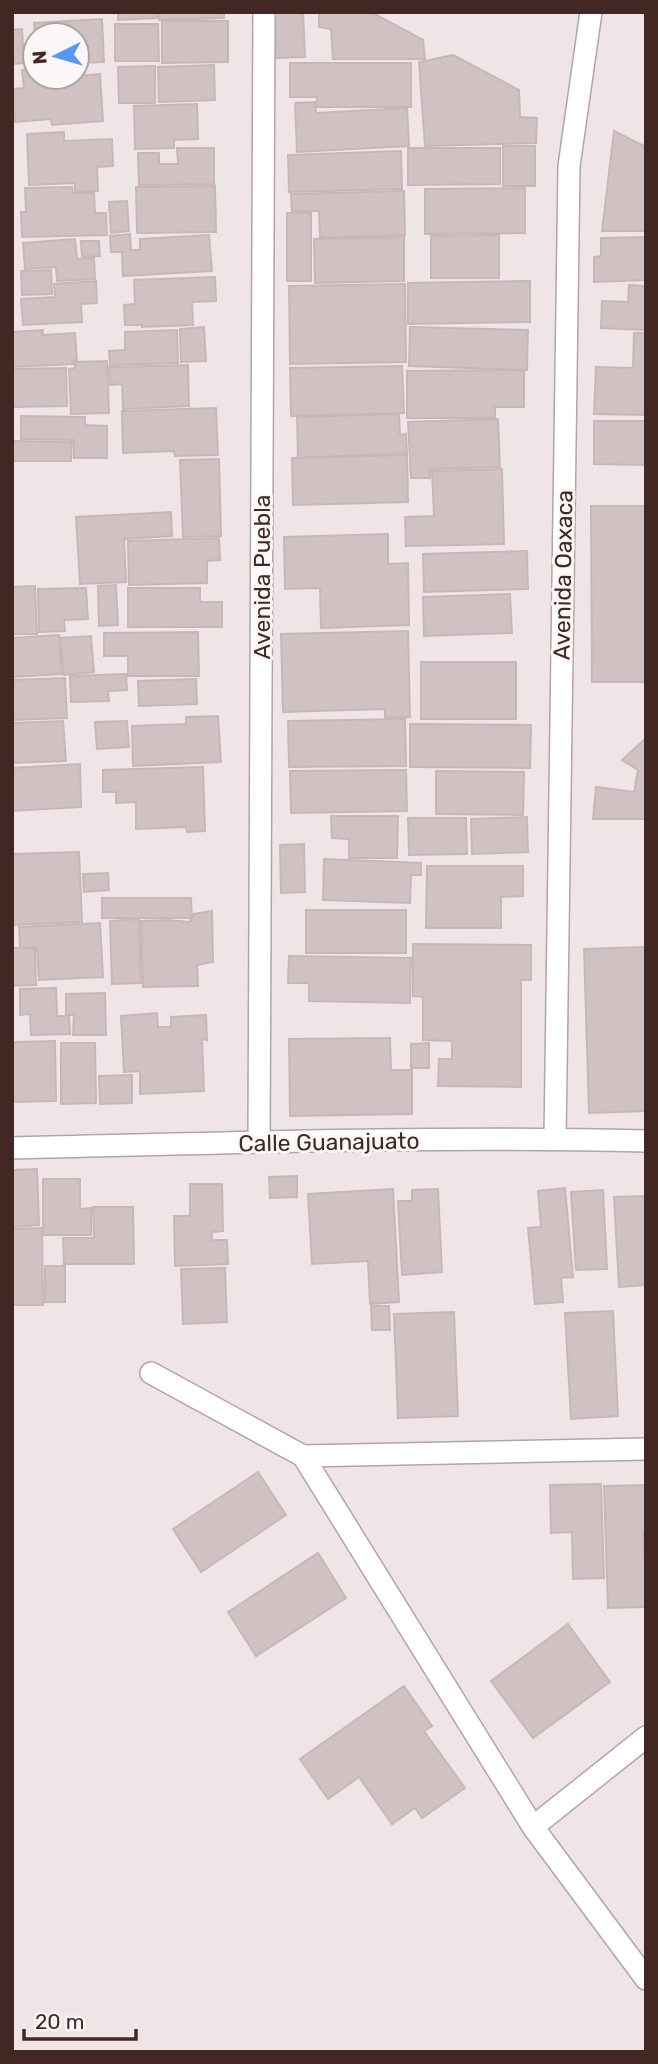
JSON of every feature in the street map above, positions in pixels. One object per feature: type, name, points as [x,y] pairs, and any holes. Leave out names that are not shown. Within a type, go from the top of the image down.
[{"type":"street","name":"Avenida Puebla","points":[[259,1142],[264,12]]},
{"type":"street","name":"Avenida Oaxaca","points":[[555,1139],[569,166],[590,12]]},
{"type":"street","name":"Calle Guanajuato","points":[[12,1148],[259,1142],[555,1139],[646,1141]]},
{"type":"street","points":[[151,1373],[303,1456],[533,1827],[646,1979]]},
{"type":"street","points":[[303,1456],[646,1449]]},
{"type":"street","points":[[533,1827],[646,1737]]},
{"type":"building","points":[[118,12],[156,12],[157,18],[118,20]]},
{"type":"building","points":[[158,12],[224,12],[224,18],[159,20]]},
{"type":"building","points":[[273,12],[303,12],[305,57],[274,58]]},
{"type":"building","points":[[319,12],[371,12],[423,40],[425,59],[333,59],[331,29],[319,27]]},
{"type":"building","points":[[102,19],[104,62],[91,62],[91,21],[68,21]]},
{"type":"building","points":[[162,21],[228,21],[228,62],[162,63]]},
{"type":"building","points":[[115,24],[158,24],[159,61],[115,61]]},
{"type":"building","points":[[21,29],[21,63],[12,64],[12,30]]},
{"type":"building","points":[[453,55],[519,90],[520,117],[537,118],[536,143],[425,146],[419,62]]},
{"type":"building","points":[[290,63],[411,63],[411,107],[316,107],[317,97],[290,97]]},
{"type":"building","points":[[214,65],[215,100],[159,102],[158,67]]},
{"type":"building","points":[[155,66],[155,103],[119,103],[118,67]]},
{"type":"building","points":[[100,74],[103,121],[52,125],[51,119],[15,122],[13,89],[91,91],[91,75]]},
{"type":"building","points":[[315,102],[316,113],[407,108],[409,146],[297,152],[295,103]]},
{"type":"building","points":[[197,104],[198,139],[174,140],[174,148],[135,149],[134,106]]},
{"type":"building","points":[[614,131],[646,147],[646,231],[602,231]]},
{"type":"building","points":[[64,132],[64,141],[112,139],[113,166],[97,167],[98,191],[75,192],[75,183],[29,185],[27,134]]},
{"type":"building","points":[[503,146],[535,146],[535,186],[503,186]]},
{"type":"building","points":[[177,148],[214,148],[214,184],[139,185],[138,153],[159,153],[159,164],[178,164]]},
{"type":"building","points":[[408,148],[500,148],[500,184],[408,185]]},
{"type":"building","points":[[401,151],[402,189],[289,192],[288,155]]},
{"type":"building","points":[[215,186],[216,232],[137,233],[136,187]]},
{"type":"building","points":[[72,187],[73,193],[94,193],[95,213],[106,213],[107,235],[22,237],[21,212],[26,212],[25,188]]},
{"type":"building","points":[[525,188],[525,233],[425,234],[425,189]]},
{"type":"building","points":[[404,191],[405,235],[320,238],[319,211],[292,211],[291,194]]},
{"type":"building","points":[[127,201],[129,231],[111,233],[109,202]]},
{"type":"building","points":[[287,213],[311,213],[311,281],[287,281]]},
{"type":"building","points":[[130,234],[131,250],[140,250],[140,239],[209,235],[212,271],[123,276],[122,252],[111,252],[110,236]]},
{"type":"building","points":[[499,235],[499,278],[431,278],[431,236]]},
{"type":"building","points":[[404,237],[404,281],[315,283],[314,239]]},
{"type":"building","points":[[646,237],[646,280],[594,282],[594,257],[601,256],[601,238]]},
{"type":"building","points":[[75,239],[77,259],[94,258],[95,279],[57,281],[56,267],[25,269],[23,243]]},
{"type":"building","points":[[81,241],[99,241],[100,256],[82,257]]},
{"type":"building","points":[[51,270],[52,294],[22,295],[21,271]]},
{"type":"building","points":[[215,277],[216,301],[192,302],[193,325],[125,325],[124,305],[135,304],[134,280]]},
{"type":"building","points":[[96,281],[97,303],[81,304],[82,322],[23,325],[21,299],[55,297],[54,284]]},
{"type":"building","points":[[530,281],[530,322],[408,324],[408,283]]},
{"type":"building","points":[[405,284],[406,362],[290,364],[289,286]]},
{"type":"building","points":[[629,285],[646,286],[646,330],[601,328],[602,301],[628,302]]},
{"type":"building","points":[[204,327],[206,361],[181,362],[180,329]]},
{"type":"building","points":[[410,327],[528,330],[527,370],[409,366]]},
{"type":"building","points":[[43,330],[42,335],[75,333],[77,360],[72,361],[73,364],[12,367],[12,332]]},
{"type":"building","points":[[177,330],[178,363],[110,365],[109,351],[125,350],[125,332]]},
{"type":"building","points":[[634,333],[646,333],[646,415],[594,414],[596,367],[633,368]]},
{"type":"building","points":[[107,361],[109,413],[71,414],[69,369],[75,368],[75,362]]},
{"type":"building","points":[[188,365],[189,406],[123,409],[122,384],[110,385],[109,367]]},
{"type":"building","points":[[402,366],[404,413],[291,416],[290,368]]},
{"type":"building","points":[[66,368],[67,406],[12,407],[12,369]]},
{"type":"building","points":[[524,370],[524,407],[495,407],[495,418],[407,418],[407,371]]},
{"type":"building","points":[[216,408],[218,455],[175,456],[174,451],[123,453],[122,411]]},
{"type":"building","points":[[399,414],[400,435],[406,434],[407,453],[298,458],[297,417]]},
{"type":"building","points":[[21,416],[85,417],[85,425],[107,426],[107,458],[74,458],[74,440],[21,439]]},
{"type":"building","points":[[498,419],[500,467],[430,469],[430,478],[411,478],[408,422]]},
{"type":"building","points":[[594,421],[646,421],[646,465],[594,464]]},
{"type":"building","points":[[12,441],[72,442],[71,461],[12,461]]},
{"type":"building","points":[[407,455],[408,502],[293,505],[292,458]]},
{"type":"building","points":[[219,459],[221,536],[183,537],[180,460]]},
{"type":"building","points":[[502,469],[504,544],[406,546],[405,517],[434,516],[432,471]]},
{"type":"building","points":[[591,506],[646,506],[646,682],[592,682]]},
{"type":"building","points":[[171,512],[172,536],[124,539],[126,582],[80,584],[76,517]]},
{"type":"building","points":[[388,534],[388,564],[408,563],[409,625],[321,628],[320,588],[285,589],[284,537]]},
{"type":"building","points":[[219,538],[220,560],[207,561],[207,583],[129,585],[128,541]]},
{"type":"building","points":[[527,551],[528,589],[424,592],[423,554]]},
{"type":"building","points":[[116,585],[118,625],[99,626],[98,586]]},
{"type":"building","points":[[35,586],[37,634],[12,634],[12,587]]},
{"type":"building","points":[[86,588],[88,619],[64,620],[65,631],[39,632],[38,589]]},
{"type":"building","points":[[128,588],[200,588],[200,602],[222,602],[222,627],[128,627]]},
{"type":"building","points":[[510,594],[512,633],[424,636],[423,597]]},
{"type":"building","points":[[408,631],[410,717],[385,718],[385,709],[283,712],[281,634]]},
{"type":"building","points":[[198,632],[199,676],[128,676],[128,656],[104,656],[104,633]]},
{"type":"building","points":[[59,635],[62,674],[12,677],[12,638]]},
{"type":"building","points":[[91,636],[94,672],[64,675],[60,638]]},
{"type":"building","points":[[421,662],[516,662],[516,719],[421,719]]},
{"type":"building","points":[[126,674],[127,690],[108,691],[109,701],[71,702],[70,676]]},
{"type":"building","points":[[65,678],[67,718],[12,720],[12,680]]},
{"type":"building","points":[[196,679],[197,704],[139,706],[138,681]]},
{"type":"building","points":[[218,716],[221,762],[133,766],[132,726],[186,724],[186,717]]},
{"type":"building","points":[[405,719],[406,766],[289,767],[288,721]]},
{"type":"building","points":[[63,721],[66,761],[12,763],[12,723]]},
{"type":"building","points":[[127,721],[129,747],[97,749],[95,722]]},
{"type":"building","points":[[410,724],[531,725],[530,768],[410,767]]},
{"type":"building","points":[[646,738],[646,819],[593,819],[596,787],[634,792],[638,770],[622,760]]},
{"type":"building","points":[[80,764],[81,807],[12,811],[12,768]]},
{"type":"building","points":[[203,767],[205,831],[187,832],[186,827],[136,829],[136,802],[116,803],[116,792],[103,792],[103,770]]},
{"type":"building","points":[[406,770],[407,811],[291,813],[290,771]]},
{"type":"building","points":[[436,771],[524,772],[523,815],[436,814]]},
{"type":"building","points":[[331,816],[398,816],[397,858],[349,858],[349,839],[332,838]]},
{"type":"building","points":[[527,817],[528,852],[472,854],[471,819]]},
{"type":"building","points":[[408,818],[466,818],[467,854],[409,855]]},
{"type":"building","points":[[304,844],[305,892],[281,893],[280,845]]},
{"type":"building","points":[[79,852],[82,922],[12,925],[12,854]]},
{"type":"building","points":[[324,859],[421,863],[421,875],[411,875],[410,903],[323,900]]},
{"type":"building","points":[[427,866],[523,866],[523,896],[501,897],[501,928],[426,928]]},
{"type":"building","points":[[108,873],[109,890],[84,892],[83,874]]},
{"type":"building","points":[[102,898],[191,898],[192,918],[102,918]]},
{"type":"building","points":[[306,910],[406,910],[406,953],[306,953]]},
{"type":"building","points":[[212,911],[213,962],[197,965],[198,986],[143,987],[141,921],[190,922],[194,914]]},
{"type":"building","points":[[139,919],[141,983],[112,984],[110,921]]},
{"type":"building","points":[[100,923],[103,977],[39,980],[37,947],[20,948],[19,927]]},
{"type":"building","points":[[413,944],[531,945],[531,980],[521,980],[521,1087],[438,1086],[439,1059],[452,1059],[452,1041],[423,1040],[423,997],[413,996]]},
{"type":"building","points":[[646,947],[646,1111],[589,1113],[584,949]]},
{"type":"building","points":[[12,948],[35,948],[36,985],[12,986]]},
{"type":"building","points":[[289,956],[411,958],[410,1003],[309,1001],[309,983],[288,983]]},
{"type":"building","points":[[56,988],[57,1016],[69,1016],[70,1034],[31,1035],[30,1014],[20,1015],[20,989]]},
{"type":"building","points":[[105,993],[106,1035],[73,1035],[74,1015],[66,1015],[66,994]]},
{"type":"building","points":[[157,1013],[158,1027],[171,1027],[171,1017],[206,1015],[207,1040],[202,1039],[204,1091],[140,1094],[140,1071],[124,1072],[121,1016]]},
{"type":"building","points":[[12,1026],[13,1042],[55,1041],[56,1101],[12,1102]]},
{"type":"building","points":[[390,1038],[391,1070],[412,1070],[412,1114],[290,1116],[289,1039]]},
{"type":"building","points":[[61,1043],[95,1043],[96,1103],[61,1104]]},
{"type":"building","points":[[429,1043],[429,1068],[411,1068],[411,1044]]},
{"type":"building","points":[[132,1075],[132,1103],[100,1104],[99,1076]]},
{"type":"building","points":[[37,1169],[39,1225],[12,1227],[12,1170]]},
{"type":"building","points":[[297,1176],[297,1197],[270,1198],[269,1177]]},
{"type":"building","points":[[43,1179],[80,1179],[80,1209],[91,1208],[91,1235],[43,1235]]},
{"type":"building","points":[[190,1184],[222,1184],[223,1231],[212,1232],[212,1240],[227,1240],[228,1264],[175,1266],[174,1216],[190,1216]]},
{"type":"building","points":[[565,1188],[573,1277],[561,1278],[563,1302],[535,1304],[528,1228],[541,1227],[538,1191]]},
{"type":"building","points":[[393,1189],[399,1302],[370,1304],[368,1261],[312,1264],[308,1194]]},
{"type":"building","points":[[438,1189],[442,1272],[402,1275],[398,1201],[412,1201],[412,1190]]},
{"type":"building","points":[[603,1190],[607,1269],[576,1270],[571,1192]]},
{"type":"building","points":[[646,1196],[646,1285],[619,1287],[614,1197]]},
{"type":"building","points":[[93,1207],[133,1207],[134,1264],[64,1264],[63,1238],[94,1238]]},
{"type":"building","points":[[42,1228],[43,1305],[12,1305],[12,1229]]},
{"type":"building","points":[[45,1266],[65,1266],[65,1302],[45,1302]]},
{"type":"building","points":[[225,1268],[227,1322],[183,1324],[181,1269]]},
{"type":"building","points":[[371,1306],[389,1306],[390,1330],[372,1330]]},
{"type":"building","points":[[613,1311],[618,1416],[571,1419],[565,1313]]},
{"type":"building","points":[[454,1312],[458,1416],[398,1418],[394,1314]]},
{"type":"building","points":[[258,1472],[286,1515],[201,1572],[173,1529]]},
{"type":"building","points":[[601,1484],[604,1578],[573,1579],[572,1532],[551,1533],[550,1485]]},
{"type":"building","points":[[646,1485],[646,1532],[643,1532],[646,1607],[608,1608],[604,1486]]},
{"type":"building","points":[[318,1553],[346,1598],[256,1656],[228,1612]]},
{"type":"building","points":[[568,1624],[610,1682],[533,1738],[491,1681]]},
{"type":"building","points":[[404,1686],[432,1726],[424,1731],[465,1788],[422,1818],[415,1808],[392,1824],[359,1777],[328,1799],[300,1759]]}]
